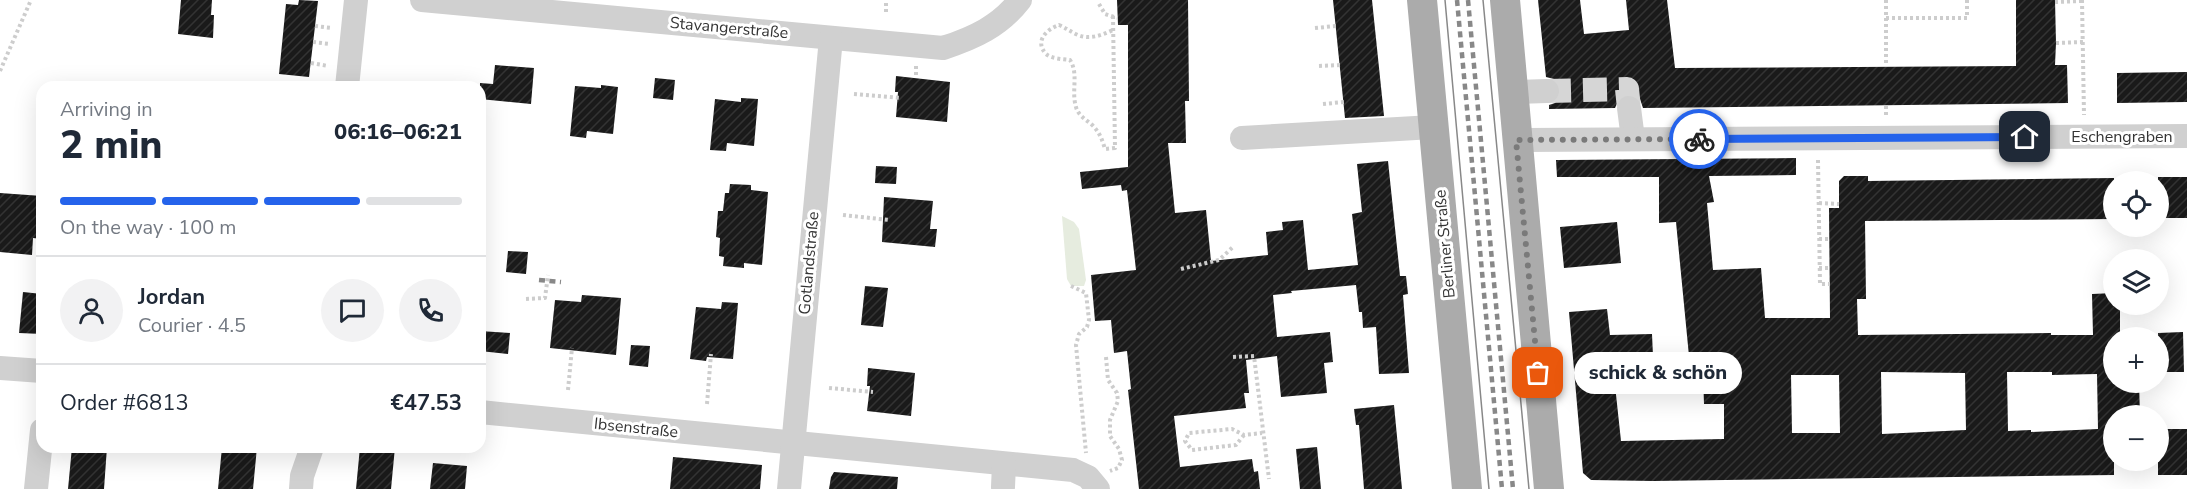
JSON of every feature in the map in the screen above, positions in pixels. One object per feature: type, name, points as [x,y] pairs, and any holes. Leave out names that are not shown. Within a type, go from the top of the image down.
[{"type":"main road","name":"Berliner Straße","points":[[1422,0],[1467,489]]},
{"type":"main road","points":[[1505,0],[1549,489]]},
{"type":"street","points":[[348,81],[356,0]]},
{"type":"street","name":"Stavangerstraße","points":[[422,0],[943,48],[970,39],[995,25],[1020,0]]},
{"type":"street","name":"Gotlandstraße","points":[[789,489],[831,38]]},
{"type":"street","points":[[1512,92],[1547,91]]},
{"type":"street","points":[[1629,108],[1633,139]]},
{"type":"street","points":[[1242,138],[1433,127]]},
{"type":"street","name":"Eschengraben","points":[[1516,140],[2187,136]]},
{"type":"street","points":[[0,368],[36,371]]},
{"type":"street","name":"Ibsenstraße","points":[[486,413],[792,444],[1004,475],[1073,470]]},
{"type":"street","points":[[36,489],[40,453]]},
{"type":"street","points":[[301,489],[302,476],[310,453]]},
{"type":"street","points":[[1073,470],[1088,477],[1098,489]]},
{"type":"path","points":[[0,71],[31,0]]},
{"type":"path","points":[[886,0],[886,12]]},
{"type":"path","points":[[1886,0],[1886,66]]},
{"type":"path","points":[[1886,18],[1967,18],[1967,0]]},
{"type":"path","points":[[2055,2],[2082,1],[2084,118]]},
{"type":"path","points":[[1099,4],[1106,14],[1115,17],[1113,30],[1115,147],[1105,148],[1101,136],[1091,124],[1082,118],[1076,107],[1073,66],[1070,60],[1047,54],[1042,44],[1044,34],[1050,28],[1059,25],[1077,35],[1088,37],[1100,36],[1113,30]]},
{"type":"path","points":[[315,26],[337,29]]},
{"type":"path","points":[[1315,28],[1336,26]]},
{"type":"path","points":[[313,42],[335,44]]},
{"type":"path","points":[[2056,43],[2083,42]]},
{"type":"path","points":[[311,63],[333,66]]},
{"type":"path","points":[[1319,66],[1340,65]]},
{"type":"path","points":[[854,94],[901,98]]},
{"type":"path","points":[[1323,104],[1344,102]]},
{"type":"path","points":[[1886,106],[1886,120]]},
{"type":"path","points":[[1818,156],[1820,284],[1830,284]]},
{"type":"path","points":[[1819,203],[1839,204]]},
{"type":"path","points":[[843,215],[889,220]]},
{"type":"path","points":[[1819,239],[1829,239]]},
{"type":"path","points":[[1181,269],[1219,260],[1233,247]]},
{"type":"path","points":[[1819,268],[1830,268]]},
{"type":"path","points":[[526,299],[545,298],[548,275]]},
{"type":"path","points":[[1071,286],[1086,293],[1089,320],[1087,327],[1079,334],[1076,345],[1086,456],[1084,465],[1073,470]]},
{"type":"path","points":[[568,390],[572,348]]},
{"type":"path","points":[[707,404],[711,354]]},
{"type":"path","points":[[1233,357],[1254,356],[1269,479]]},
{"type":"path","points":[[1106,357],[1108,380],[1117,393],[1118,401],[1110,420],[1110,436],[1119,449],[1122,460],[1115,470]]},
{"type":"path","points":[[829,388],[873,392]]},
{"type":"path","points":[[1244,435],[1236,445],[1192,450],[1185,441],[1189,433],[1232,429],[1244,435],[1262,433]]},
{"type":"shaded area","points":[[1062,216],[1074,222],[1079,229],[1086,280],[1084,286],[1071,286],[1067,279]]},
{"type":"building","points":[[181,0],[212,0],[213,38],[178,34]]},
{"type":"building","points":[[299,0],[318,1],[309,77],[279,74],[286,4],[298,5]]},
{"type":"building","points":[[1117,0],[1188,0],[1189,101],[1185,101],[1186,143],[1168,143],[1175,213],[1206,210],[1211,261],[1268,255],[1266,232],[1283,230],[1282,222],[1303,220],[1308,270],[1358,265],[1352,214],[1362,212],[1357,164],[1388,161],[1400,276],[1406,276],[1408,294],[1403,295],[1409,373],[1379,374],[1376,327],[1363,328],[1356,285],[1291,291],[1292,293],[1273,295],[1277,337],[1330,332],[1333,362],[1324,363],[1327,393],[1281,397],[1277,356],[1246,360],[1249,393],[1244,393],[1246,408],[1174,416],[1180,467],[1252,459],[1254,472],[1258,471],[1260,489],[1139,489],[1128,390],[1131,389],[1127,351],[1114,353],[1111,320],[1095,321],[1091,275],[1136,270],[1127,190],[1122,191],[1121,185],[1082,189],[1080,172],[1128,167],[1128,25],[1118,25]]},
{"type":"building","points":[[1333,0],[1372,0],[1384,116],[1345,118]]},
{"type":"building","points":[[1538,0],[1580,0],[1584,34],[1629,30],[1626,0],[1667,0],[1675,68],[2016,66],[2016,0],[2055,0],[2055,65],[2067,65],[2068,103],[1643,108],[1640,99],[1628,94],[1620,97],[1615,108],[1549,109],[1549,105],[1555,103],[1559,98],[1561,90],[1554,79],[1546,77]]},
{"type":"building","points":[[495,65],[534,68],[531,104],[486,100],[486,83],[493,84]]},
{"type":"building","points":[[2187,72],[2187,102],[2117,103],[2117,73]]},
{"type":"building","points":[[896,76],[950,82],[947,122],[896,117],[898,92],[895,92]]},
{"type":"building","points":[[655,78],[675,80],[673,100],[653,98]]},
{"type":"building","points":[[601,85],[618,87],[613,134],[587,131],[586,138],[570,136],[575,86],[601,88]]},
{"type":"building","points":[[741,98],[758,99],[754,146],[727,143],[726,151],[710,150],[715,99],[741,102]]},
{"type":"building","points":[[1796,158],[1796,175],[1709,176],[1714,202],[1707,203],[1713,270],[1761,268],[1765,318],[1830,318],[1829,208],[1839,208],[1839,181],[1844,176],[1868,176],[1868,181],[2103,178],[2103,219],[1865,221],[1866,299],[1857,299],[1858,335],[2051,333],[2051,335],[2093,335],[2092,294],[2103,294],[2103,315],[2120,315],[2120,327],[2103,327],[2103,393],[2139,393],[2140,405],[2103,405],[2103,471],[2114,471],[2114,475],[1591,480],[1583,473],[1569,312],[1607,309],[1610,335],[1652,334],[1653,356],[1689,356],[1676,222],[1659,223],[1659,177],[1557,177],[1556,160]],"holes":[[[1881,372],[1965,373],[1966,430],[1882,434]],[[2007,372],[2052,372],[2052,375],[2097,374],[2098,429],[2008,431]],[[1703,375],[1704,404],[1724,404],[1724,439],[1621,441],[1614,376]],[[1791,375],[1839,375],[1840,433],[1792,433]]]},
{"type":"building","points":[[876,166],[897,167],[896,184],[875,183]]},
{"type":"building","points":[[2169,177],[2187,177],[2187,218],[2169,218]]},
{"type":"building","points":[[730,184],[751,185],[751,190],[768,192],[762,265],[744,263],[744,268],[723,266],[724,257],[719,256],[720,238],[716,237],[718,211],[723,211],[725,193],[729,193]]},
{"type":"building","points":[[0,193],[36,196],[36,238],[33,238],[32,255],[0,252]]},
{"type":"building","points":[[884,197],[933,201],[930,229],[937,229],[935,247],[882,242]]},
{"type":"building","points":[[1617,222],[1621,263],[1564,268],[1560,227]]},
{"type":"building","points":[[508,251],[528,252],[526,274],[506,272]]},
{"type":"building","points":[[865,286],[888,288],[883,327],[861,325]]},
{"type":"building","points":[[23,292],[36,293],[36,334],[19,333]]},
{"type":"building","points":[[582,295],[621,298],[616,355],[550,348],[555,300],[581,302]]},
{"type":"building","points":[[722,302],[738,303],[733,359],[707,357],[706,361],[690,359],[696,307],[721,309]]},
{"type":"building","points":[[486,331],[510,333],[508,354],[486,352]]},
{"type":"building","points":[[2183,332],[2184,372],[2169,372],[2169,333]]},
{"type":"building","points":[[631,345],[650,346],[648,367],[629,365]]},
{"type":"building","points":[[868,368],[915,373],[911,416],[867,411],[870,386],[867,386]]},
{"type":"building","points":[[1394,405],[1402,489],[1364,489],[1359,425],[1356,425],[1354,409]]},
{"type":"building","points":[[2169,429],[2187,429],[2187,475],[2158,475],[2158,471],[2169,471]]},
{"type":"building","points":[[1317,447],[1321,489],[1300,489],[1296,449]]},
{"type":"building","points":[[71,453],[107,453],[104,489],[68,489]]},
{"type":"building","points":[[221,453],[256,453],[253,489],[218,489]]},
{"type":"building","points":[[359,453],[394,453],[391,489],[356,489]]},
{"type":"building","points":[[673,457],[762,465],[760,489],[670,489]]},
{"type":"building","points":[[433,463],[467,466],[465,489],[430,489]]},
{"type":"building","points":[[834,472],[898,477],[897,489],[829,489]]},
{"type":"tunnel","points":[[1547,91],[1627,89],[1629,108]]},
{"type":"tram line","points":[[1445,0],[1489,489]]},
{"type":"tram line","points":[[1483,0],[1529,489]]},
{"type":"railway","points":[[1457,0],[1502,489]]},
{"type":"railway","points":[[1468,0],[1513,489]]},
{"type":"railway","points":[[539,280],[561,282]]},
{"type":"way so far","points":[[1538,373],[1516,140],[1699,139]]},
{"type":"place","name":"schick & schön","points":[[1538,373]]},
{"type":"route","points":[[1699,139],[2025,137]]}]
